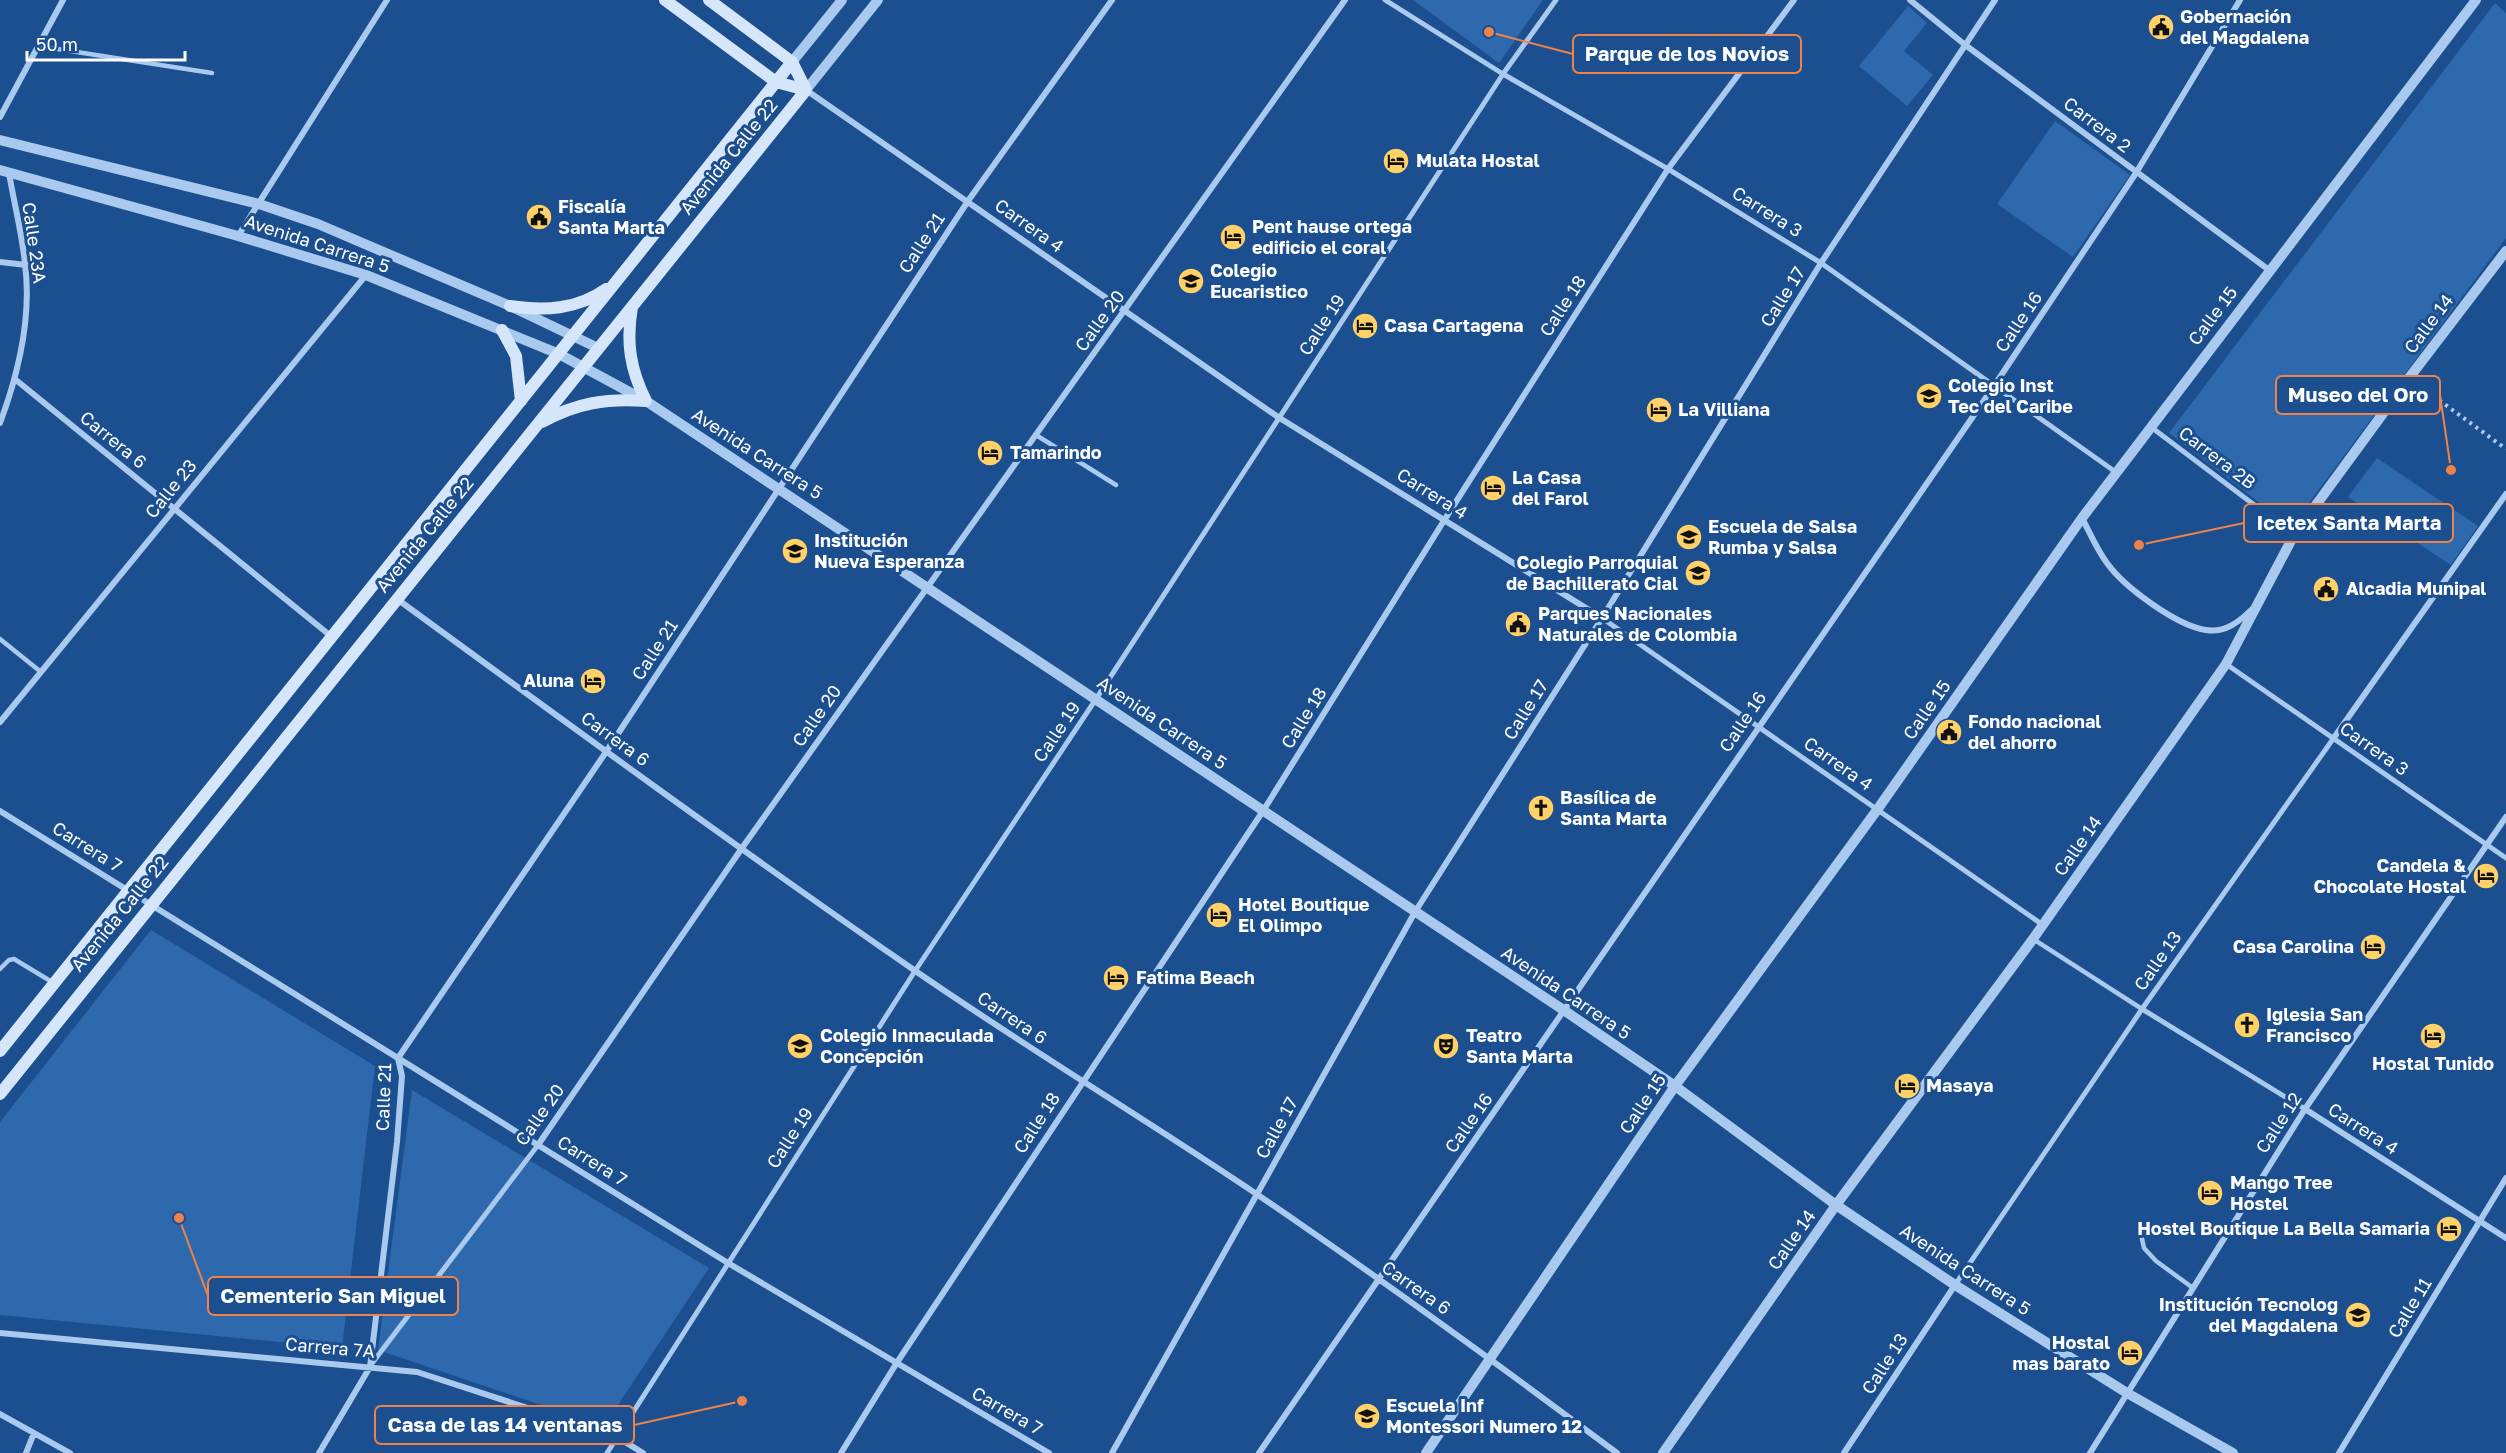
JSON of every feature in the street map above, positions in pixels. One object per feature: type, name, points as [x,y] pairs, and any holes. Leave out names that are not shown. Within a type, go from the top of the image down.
[{"type":"main road","points":[[665,0],[776,82],[806,90]]},
{"type":"main road","points":[[709,0],[792,62],[806,90]]},
{"type":"main road","name":"Avenida Calle 22","points":[[0,1051],[792,62]]},
{"type":"main road","name":"Avenida Calle 22","points":[[0,1094],[806,90]]},
{"type":"main road","points":[[510,306],[555,309],[578,304],[617,281]]},
{"type":"main road","points":[[536,425],[562,411],[589,402],[617,399],[646,401],[635,378],[629,355],[628,330],[632,306]]},
{"type":"main road","points":[[502,330],[516,356],[521,401]]},
{"type":"street","points":[[0,117],[63,0]]},
{"type":"street","points":[[238,236],[387,0]]},
{"type":"street","name":"Avenida Calle 22","points":[[792,62],[842,0]]},
{"type":"street","name":"Avenida Calle 22","points":[[806,90],[878,0]]},
{"type":"street","name":"Calle 21","points":[[370,1367],[397,1142],[402,1076],[398,1058],[606,752],[968,201],[1112,0]]},
{"type":"street","name":"Calle 20","points":[[320,1453],[370,1367],[538,1145],[742,848],[1345,0]]},
{"type":"street","name":"Carrera 3","points":[[1385,0],[1503,74],[1668,169],[1821,263],[2117,473]]},
{"type":"street","name":"Calle 19","points":[[607,1453],[915,971],[1096,699],[1503,74],[1556,0]]},
{"type":"street","name":"Calle 18","points":[[842,1453],[896,1364],[1263,811],[1445,519],[1668,169],[1794,0]]},
{"type":"street","name":"Carrera 2","points":[[1910,0],[1964,44],[2269,270]]},
{"type":"street","name":"Calle 17","points":[[1112,1453],[1415,912],[1602,618],[1821,263],[1995,0]]},
{"type":"street","name":"Calle 16","points":[[1259,1453],[1994,386],[2136,173],[2240,0]]},
{"type":"street","name":"Calle 15","points":[[1426,1453],[1675,1086],[1877,810],[2082,518],[2476,0]]},
{"type":"street","name":"Carrera 4","points":[[806,90],[1278,417],[1602,618],[2043,925]]},
{"type":"street","name":"Avenida Carrera 5","points":[[0,140],[259,204],[318,224],[510,306],[598,348]]},
{"type":"street","name":"Avenida Carrera 5","points":[[4,171],[238,236],[366,275],[559,354],[646,401],[1565,1011],[1675,1086],[1836,1205],[1955,1285],[2127,1393],[2232,1453]]},
{"type":"street","name":"Calle 23A","points":[[0,423],[16,380],[25,313],[26,265],[4,171]]},
{"type":"street","name":"Calle 14","points":[[1663,1453],[1836,1205],[2033,939],[2226,664],[2294,534],[2506,251]]},
{"type":"street","points":[[0,262],[26,265]]},
{"type":"street","name":"Calle 23","points":[[1,720],[366,275]]},
{"type":"street","name":"Carrera 6","points":[[16,380],[332,637]]},
{"type":"street","name":"Carrera 2B","points":[[2151,427],[2294,534]]},
{"type":"street","name":"Calle 13","points":[[1844,1453],[2142,1008],[2506,494]]},
{"type":"street","points":[[2082,518],[2106,563],[2133,591],[2177,619],[2207,631],[2235,626],[2257,604]]},
{"type":"street","name":"Carrera 6","points":[[397,599],[606,752],[915,971],[1082,1083],[1257,1195],[1489,1358],[1617,1453]]},
{"type":"street","name":"Carrera 3","points":[[2226,664],[2506,858]]},
{"type":"street","name":"Carrera 7","points":[[0,811],[728,1263],[1049,1453]]},
{"type":"street","name":"Calle 12","points":[[2090,1453],[2305,1109],[2506,817]]},
{"type":"street","name":"Carrera 4","points":[[2142,1008],[2506,1238]]},
{"type":"street","name":"Calle 11","points":[[2339,1453],[2506,1178]]},
{"type":"street","name":"Carrera 7A","points":[[0,1333],[417,1372],[617,1437],[643,1453]]},
{"type":"street","points":[[0,1414],[70,1453]]},
{"type":"street","points":[[27,1453],[34,1433]]},
{"type":"lane","points":[[38,46],[212,73]]},
{"type":"lane","points":[[1036,435],[1116,485]]},
{"type":"lane","points":[[0,639],[41,672]]},
{"type":"lane","points":[[2033,939],[2142,1008]]},
{"type":"lane","points":[[0,969],[9,960],[14,959],[55,983]]},
{"type":"lane","points":[[2139,1225],[2144,1248],[2156,1261],[2193,1288]]},
{"type":"path","points":[[2409,378],[2506,449]]},
{"type":"shaded area","points":[[1413,0],[1543,0],[1499,63]]},
{"type":"shaded area","points":[[2495,3],[2506,13],[2506,238],[2291,527],[2169,433]]},
{"type":"shaded area","points":[[1908,6],[1927,23],[1904,51],[1933,75],[1907,106],[1859,66]]},
{"type":"shaded area","points":[[2055,121],[2130,175],[2073,257],[1997,204]]},
{"type":"shaded area","points":[[2377,458],[2478,526],[2451,565],[2348,497]]},
{"type":"shaded area","points":[[151,930],[375,1066],[342,1348],[0,1315],[0,1122]]},
{"type":"shaded area","points":[[412,1090],[709,1268],[604,1426],[378,1350]]},
{"type":"place","name":"Gobernación del Magdalena","points":[[2161,27]]},
{"type":"place","name":"Parque de los Novios","points":[[1489,32]]},
{"type":"place","name":"Mulata Hostal","points":[[1396,161]]},
{"type":"place","name":"Fiscalía Santa Marta","points":[[539,217]]},
{"type":"place","name":"Pent hause ortega edificio el coral","points":[[1233,237]]},
{"type":"place","name":"Colegio Eucaristico","points":[[1191,281]]},
{"type":"place","name":"Casa Cartagena","points":[[1365,326]]},
{"type":"place","name":"Colegio Inst Tec del Caribe","points":[[1929,396]]},
{"type":"place","name":"La Villiana","points":[[1659,410]]},
{"type":"place","name":"Tamarindo","points":[[990,453]]},
{"type":"place","name":"Museo del Oro","points":[[2451,470]]},
{"type":"place","name":"La Casa del Farol","points":[[1493,488]]},
{"type":"place","name":"Escuela de Salsa Rumba y Salsa","points":[[1689,537]]},
{"type":"place","name":"Icetex Santa Marta","points":[[2139,545]]},
{"type":"place","name":"Institución Nueva Esperanza","points":[[795,551]]},
{"type":"place","name":"Colegio Parroquial de Bachillerato Cial","points":[[1698,573]]},
{"type":"place","name":"Alcadia Munipal","points":[[2326,589]]},
{"type":"place","name":"Parques Nacionales Naturales de Colombia","points":[[1518,624]]},
{"type":"place","name":"Aluna","points":[[593,681]]},
{"type":"place","name":"Fondo nacional del ahorro","points":[[1949,732]]},
{"type":"place","name":"Basílica de Santa Marta","points":[[1541,808]]},
{"type":"place","name":"Candela & Chocolate Hostal","points":[[2486,876]]},
{"type":"place","name":"Hotel Boutique El Olimpo","points":[[1219,915]]},
{"type":"place","name":"Casa Carolina","points":[[2373,947]]},
{"type":"place","name":"Fatima Beach","points":[[1116,978]]},
{"type":"place","name":"Iglesia San Francisco","points":[[2247,1025]]},
{"type":"place","name":"Hostal Tunido","points":[[2433,1036]]},
{"type":"place","name":"Colegio Inmaculada Concepción","points":[[800,1046]]},
{"type":"place","name":"Teatro Santa Marta","points":[[1446,1046]]},
{"type":"place","name":"Masaya","points":[[1907,1086]]},
{"type":"place","name":"Mango Tree Hostel","points":[[2210,1193]]},
{"type":"place","name":"Cementerio San Miguel","points":[[179,1218]]},
{"type":"place","name":"Hostel Boutique La Bella Samaria","points":[[2449,1229]]},
{"type":"place","name":"Institución Tecnolog del Magdalena","points":[[2358,1315]]},
{"type":"place","name":"Hostal mas barato","points":[[2130,1353]]},
{"type":"place","name":"Casa de las 14 ventanas","points":[[742,1401]]},
{"type":"place","name":"Escuela Inf Montessori Numero 12","points":[[1367,1416]]}]
